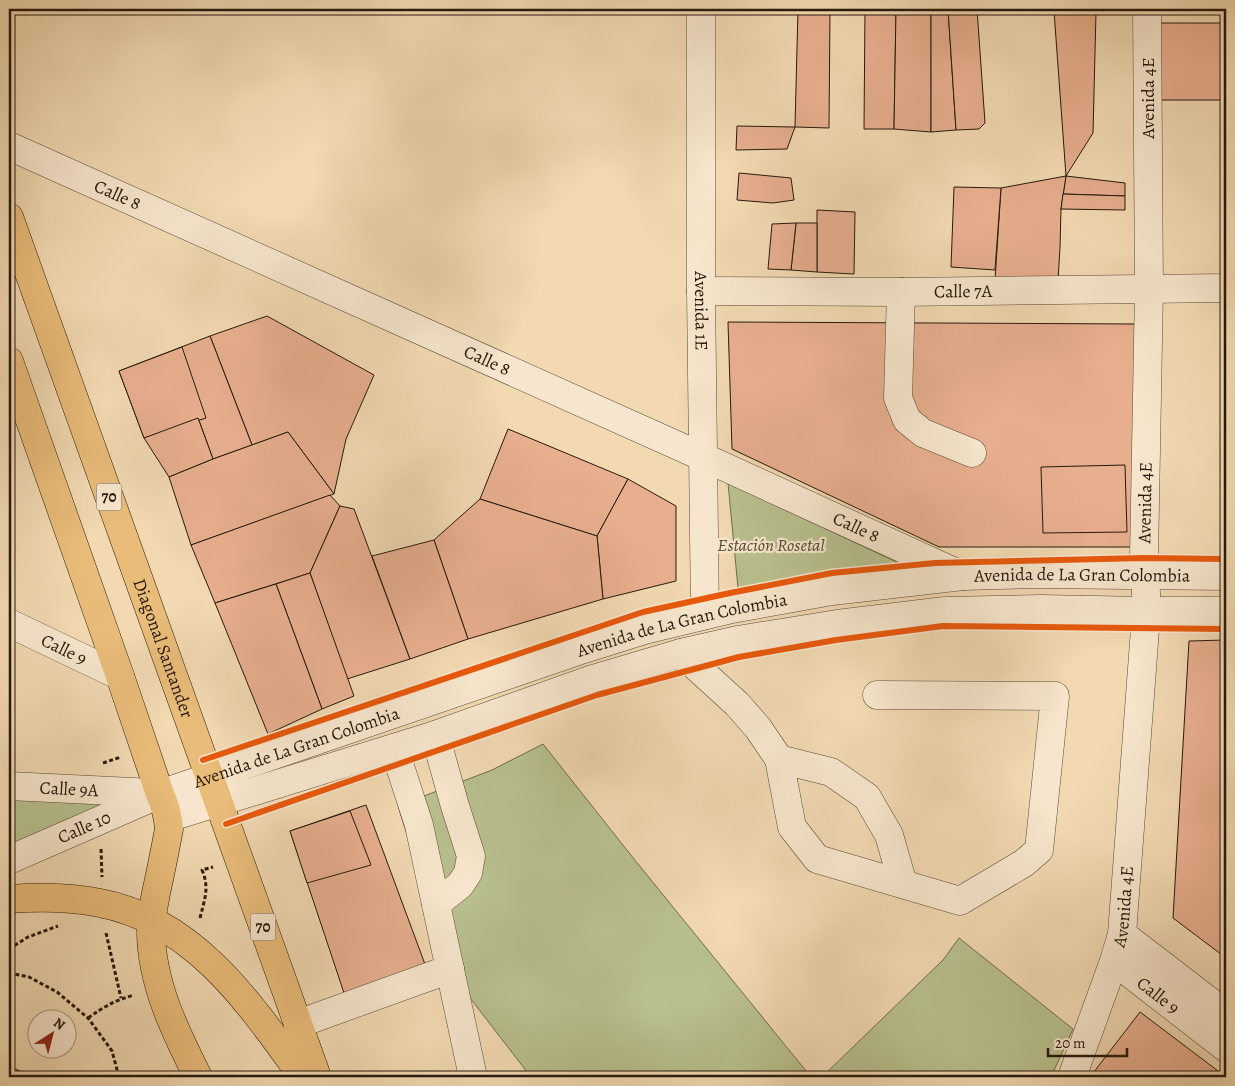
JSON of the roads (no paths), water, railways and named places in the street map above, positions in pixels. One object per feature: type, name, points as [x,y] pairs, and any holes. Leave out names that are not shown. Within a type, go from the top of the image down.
[{"type":"main road","name":"Diagonal Santander","points":[[9,217],[317,1077]]},
{"type":"main road","points":[[9,361],[164,806],[169,829],[151,920],[154,969],[176,1032],[198,1077]]},
{"type":"main road","points":[[9,899],[50,898],[90,901],[129,910],[167,928],[185,941],[222,974],[264,1024],[303,1077]]},
{"type":"street","name":"Avenida 1E","points":[[701,9],[701,291],[705,615]]},
{"type":"street","points":[[1133,9],[1166,9]]},
{"type":"street","name":"Avenida 4E","points":[[1072,1077],[1114,962],[1122,934],[1147,611],[1144,575],[1148,289],[1147,9]]},
{"type":"street","name":"Calle 8","points":[[9,146],[703,456],[963,576]]},
{"type":"street","name":"Calle 7A","points":[[701,291],[901,292],[1226,288]]},
{"type":"street","points":[[901,292],[898,398],[906,420],[923,433],[972,453]]},
{"type":"street","name":"Avenida de La Gran Colombia","points":[[164,806],[209,777],[578,651],[645,630],[732,609],[832,591],[963,576],[1033,574],[1226,576]]},
{"type":"street","name":"Avenida de La Gran Colombia","points":[[164,806],[218,802],[435,735],[590,680],[681,653],[738,640],[837,624],[944,611],[1041,609],[1226,611]]},
{"type":"street","name":"Calle 9","points":[[9,624],[120,676]]},
{"type":"street","points":[[681,653],[736,704],[758,728],[779,759],[792,827],[817,859],[960,901],[1024,863],[1039,850],[1055,696],[877,695]]},
{"type":"street","points":[[435,735],[471,856],[468,872],[460,885],[436,904]]},
{"type":"street","points":[[394,748],[419,825],[473,1077]]},
{"type":"street","points":[[779,759],[831,772],[867,797],[889,835],[903,884]]},
{"type":"street","name":"Calle 9A","points":[[9,786],[164,806]]},
{"type":"street","name":"Calle 10","points":[[9,860],[164,806]]},
{"type":"street","name":"Calle 9","points":[[1122,934],[1226,1014]]},
{"type":"street","name":"Calle 9","points":[[1114,962],[1226,1048]]},
{"type":"street","points":[[298,1024],[450,969]]},
{"type":"park label","name":"Estación Rosetal","points":[[771,545]]}]
